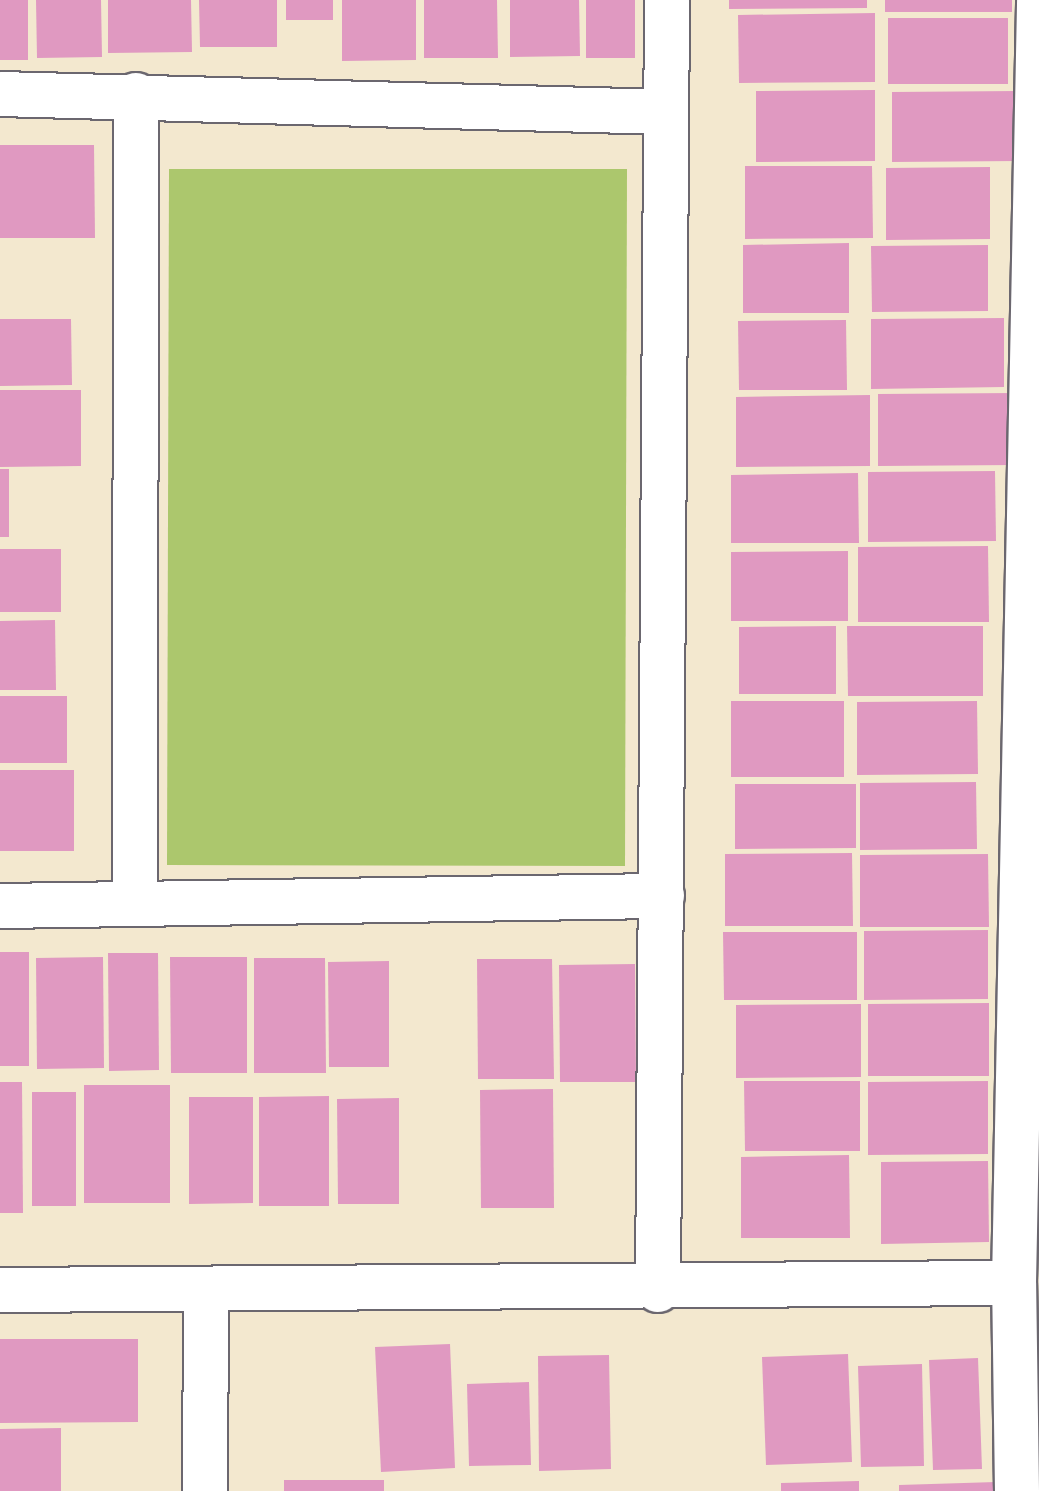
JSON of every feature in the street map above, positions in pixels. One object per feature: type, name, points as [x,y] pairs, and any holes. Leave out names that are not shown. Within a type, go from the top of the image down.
[{"type":"street","points":[[658,1290],[667,0]]},
{"type":"street","points":[[1017,1491],[1014,1283],[1039,0]]},
{"type":"street","points":[[0,94],[136,95],[666,112]]},
{"type":"street","points":[[135,904],[136,95]]},
{"type":"street","points":[[0,906],[662,896]]},
{"type":"street","points":[[0,1290],[658,1290],[1014,1283]]},
{"type":"street","points":[[205,1491],[206,1292]]},
{"type":"green space","points":[[169,169],[627,169],[625,866],[167,865]]},
{"type":"building","points":[[0,0],[28,0],[28,60],[0,60]]},
{"type":"building","points":[[36,0],[101,0],[102,57],[37,58]]},
{"type":"building","points":[[108,0],[191,0],[192,52],[108,53]]},
{"type":"building","points":[[199,0],[277,0],[277,47],[200,47]]},
{"type":"building","points":[[286,0],[333,0],[333,20],[286,20]]},
{"type":"building","points":[[342,0],[416,0],[416,60],[342,61]]},
{"type":"building","points":[[424,0],[497,0],[498,58],[424,58]]},
{"type":"building","points":[[510,0],[579,0],[580,56],[510,57]]},
{"type":"building","points":[[586,0],[635,0],[635,58],[586,58]]},
{"type":"building","points":[[729,0],[867,0],[867,8],[729,9]]},
{"type":"building","points":[[885,0],[1012,0],[1012,12],[885,12]]},
{"type":"building","points":[[875,13],[875,82],[739,83],[738,15]]},
{"type":"building","points":[[888,18],[1008,18],[1008,84],[888,84]]},
{"type":"building","points":[[875,90],[875,161],[756,162],[756,91]]},
{"type":"building","points":[[1020,91],[1020,161],[892,162],[892,92]]},
{"type":"building","points":[[0,145],[94,145],[95,238],[0,238]]},
{"type":"building","points":[[745,166],[872,166],[873,238],[745,239]]},
{"type":"building","points":[[990,167],[990,239],[886,240],[886,168]]},
{"type":"building","points":[[849,243],[849,313],[743,313],[743,245]]},
{"type":"building","points":[[988,245],[988,311],[872,312],[871,246]]},
{"type":"building","points":[[1004,318],[1004,387],[871,389],[871,319]]},
{"type":"building","points":[[0,319],[71,319],[72,385],[0,386]]},
{"type":"building","points":[[846,320],[847,390],[739,390],[738,321]]},
{"type":"building","points":[[0,390],[81,390],[81,466],[0,467]]},
{"type":"building","points":[[1015,393],[1016,465],[878,466],[878,394]]},
{"type":"building","points":[[870,395],[870,466],[736,467],[736,397]]},
{"type":"building","points":[[0,469],[9,469],[9,537],[0,537]]},
{"type":"building","points":[[995,471],[996,541],[868,542],[868,472]]},
{"type":"building","points":[[858,473],[859,543],[731,543],[731,475]]},
{"type":"building","points":[[988,546],[989,622],[858,622],[858,547]]},
{"type":"building","points":[[0,549],[61,549],[61,612],[0,612]]},
{"type":"building","points":[[848,551],[848,621],[731,621],[731,552]]},
{"type":"building","points":[[55,620],[56,690],[0,690],[0,621]]},
{"type":"building","points":[[836,626],[836,694],[739,694],[739,627]]},
{"type":"building","points":[[847,626],[983,626],[983,696],[848,696]]},
{"type":"building","points":[[0,696],[67,696],[67,763],[0,763]]},
{"type":"building","points":[[731,701],[844,701],[844,777],[731,777]]},
{"type":"building","points":[[977,701],[978,774],[857,775],[857,702]]},
{"type":"building","points":[[0,770],[74,770],[74,851],[0,851]]},
{"type":"building","points":[[976,782],[977,849],[860,850],[860,783]]},
{"type":"building","points":[[735,784],[856,784],[856,848],[735,849]]},
{"type":"building","points":[[852,853],[853,926],[725,926],[725,854]]},
{"type":"building","points":[[988,854],[989,927],[860,927],[860,855]]},
{"type":"building","points":[[988,930],[988,999],[864,1000],[864,931]]},
{"type":"building","points":[[723,932],[857,932],[857,1000],[724,1000]]},
{"type":"building","points":[[0,952],[29,952],[29,1066],[0,1066]]},
{"type":"building","points":[[108,953],[158,953],[159,1070],[109,1071]]},
{"type":"building","points":[[103,957],[104,1068],[37,1069],[36,958]]},
{"type":"building","points":[[170,957],[247,957],[247,1073],[171,1073]]},
{"type":"building","points":[[254,958],[325,958],[326,1073],[254,1073]]},
{"type":"building","points":[[477,959],[552,959],[554,1079],[478,1079]]},
{"type":"building","points":[[389,961],[389,1067],[329,1067],[328,962]]},
{"type":"building","points":[[635,964],[636,1082],[560,1082],[559,965]]},
{"type":"building","points":[[989,1003],[989,1076],[868,1076],[868,1004]]},
{"type":"building","points":[[861,1004],[861,1077],[736,1078],[736,1005]]},
{"type":"building","points":[[744,1081],[860,1081],[860,1151],[745,1151]]},
{"type":"building","points":[[988,1081],[988,1154],[868,1155],[868,1082]]},
{"type":"building","points":[[0,1082],[22,1082],[23,1213],[0,1213]]},
{"type":"building","points":[[84,1085],[170,1085],[170,1203],[84,1203]]},
{"type":"building","points":[[553,1089],[554,1208],[481,1208],[480,1090]]},
{"type":"building","points":[[32,1092],[76,1092],[76,1206],[32,1206]]},
{"type":"building","points":[[329,1096],[329,1206],[259,1206],[259,1097]]},
{"type":"building","points":[[189,1097],[253,1097],[253,1203],[189,1204]]},
{"type":"building","points":[[399,1098],[399,1204],[338,1204],[337,1099]]},
{"type":"building","points":[[849,1155],[850,1238],[741,1238],[741,1157]]},
{"type":"building","points":[[988,1161],[989,1242],[881,1244],[881,1162]]},
{"type":"building","points":[[0,1339],[138,1339],[138,1422],[0,1423]]},
{"type":"building","points":[[450,1344],[455,1468],[381,1472],[375,1347]]},
{"type":"building","points":[[848,1354],[852,1462],[766,1465],[762,1357]]},
{"type":"building","points":[[609,1355],[611,1469],[539,1471],[538,1356]]},
{"type":"building","points":[[978,1358],[982,1469],[933,1470],[929,1360]]},
{"type":"building","points":[[922,1364],[924,1466],[861,1467],[858,1366]]},
{"type":"building","points":[[529,1382],[531,1465],[469,1466],[467,1384]]},
{"type":"building","points":[[61,1428],[61,1491],[0,1491],[0,1429]]},
{"type":"building","points":[[284,1480],[384,1480],[384,1491],[284,1491]]},
{"type":"building","points":[[859,1481],[859,1491],[781,1491],[781,1483]]},
{"type":"building","points":[[996,1482],[997,1491],[899,1491],[899,1485]]}]
